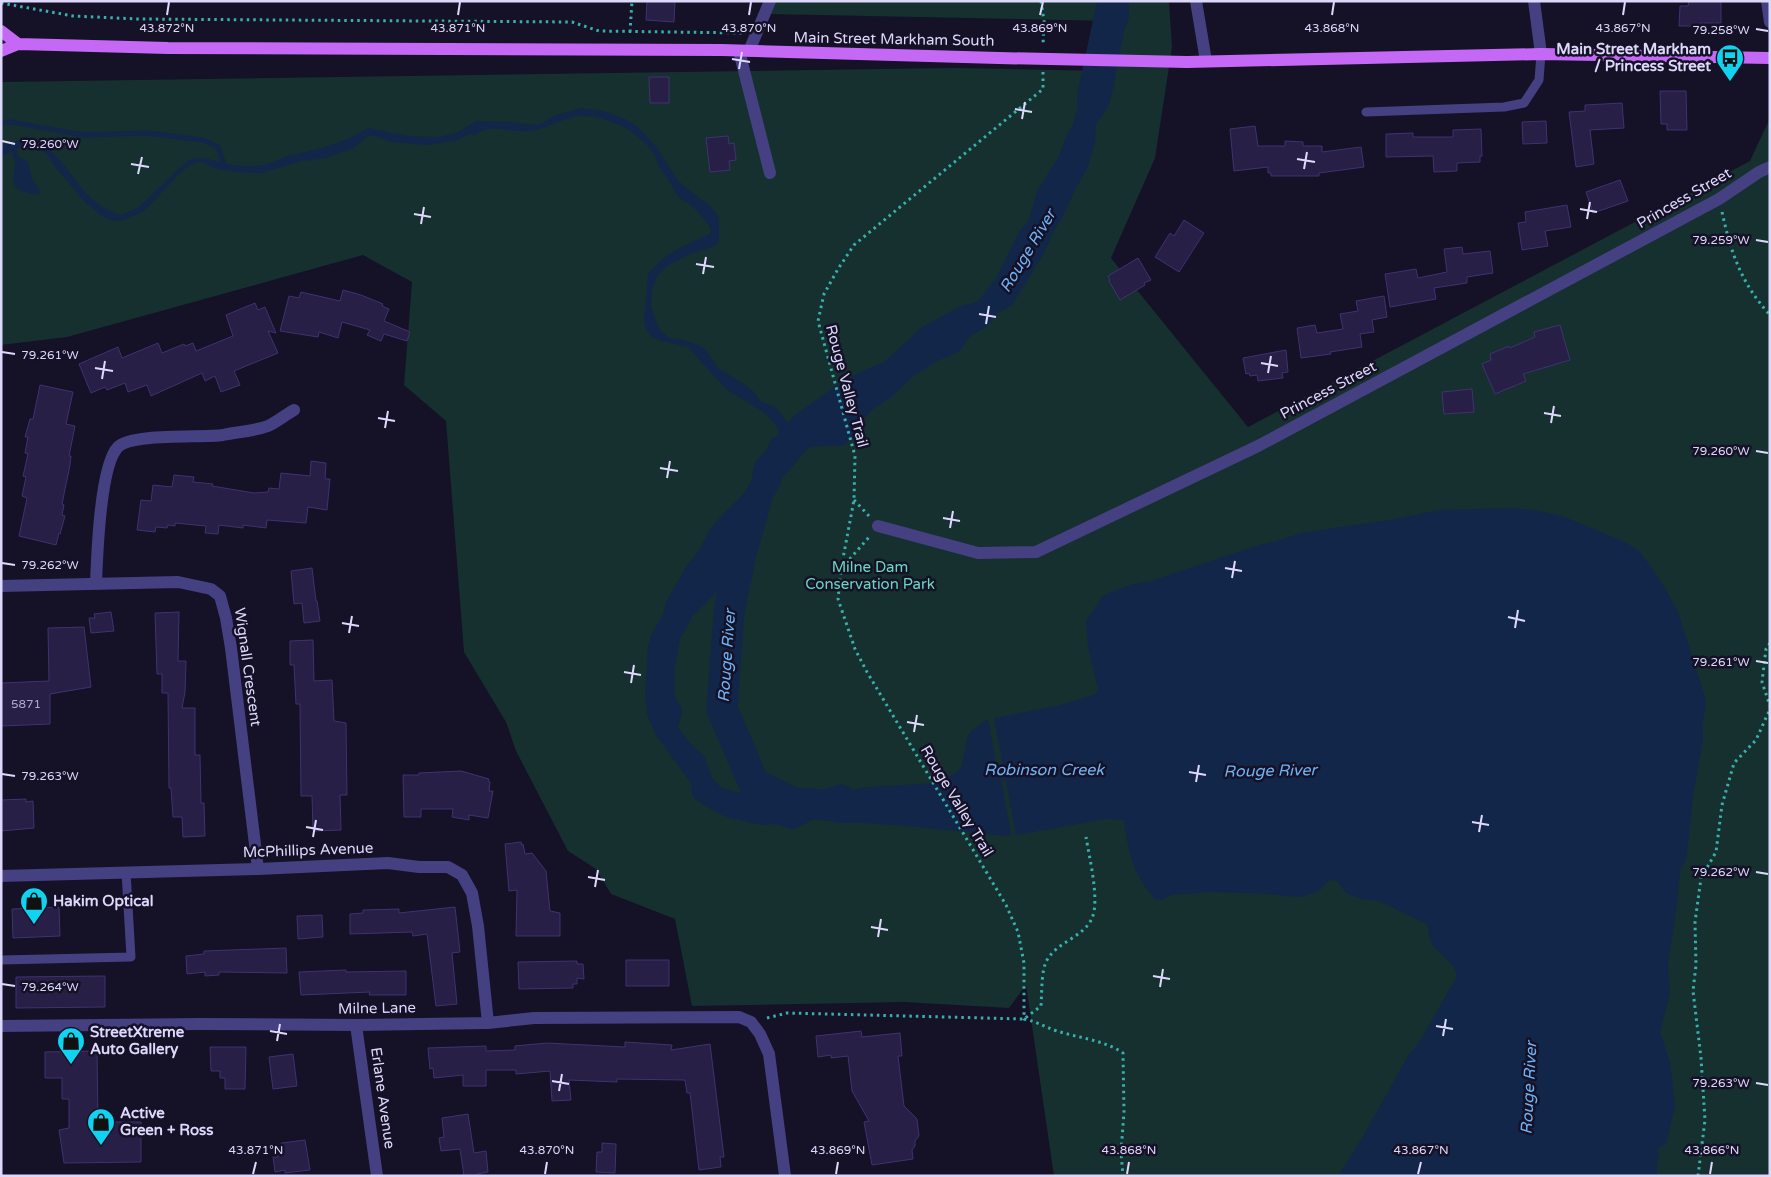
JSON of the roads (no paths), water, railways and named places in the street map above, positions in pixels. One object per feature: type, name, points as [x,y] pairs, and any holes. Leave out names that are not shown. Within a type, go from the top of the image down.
[{"type":"main road","points":[[1,31],[18,44]]},
{"type":"main road","name":"Main Street Markham South","points":[[1,51],[18,44],[168,48],[744,51],[1187,62],[1541,54],[1770,58]]},
{"type":"street","points":[[770,1],[756,33],[744,51],[770,173]]},
{"type":"street","points":[[1196,1],[1206,61]]},
{"type":"street","points":[[1534,1],[1541,54]]},
{"type":"street","points":[[1767,1],[1770,22]]},
{"type":"street","name":"Princess Street","points":[[878,526],[978,553],[1036,552],[1258,446],[1719,199],[1770,167]]},
{"type":"street","points":[[96,584],[97,540],[107,473],[110,458],[118,447],[124,442],[220,435],[267,426],[294,410]]},
{"type":"street","name":"Wignall Crescent","points":[[1,586],[178,582],[211,589],[220,596],[231,648],[258,869]]},
{"type":"street","name":"McPhillips Avenue","points":[[1,876],[258,869],[388,863],[419,867],[448,867],[462,875],[472,893],[478,926],[488,1023]]},
{"type":"street","name":"Milne Lane","points":[[1,1026],[201,1024],[356,1026],[488,1023],[534,1018],[739,1017],[752,1022],[769,1054],[785,1176]]},
{"type":"street","name":"Erlane Avenue","points":[[356,1026],[377,1176]]},
{"type":"lane","points":[[1366,112],[1504,107],[1524,104],[1539,80],[1541,54]]},
{"type":"lane","points":[[1,960],[131,957],[126,872]]},
{"type":"water","name":"Robinson Creek","points":[[1097,1],[1129,1],[1129,17],[1124,31],[1113,89],[1108,107],[1096,124],[1095,143],[1088,166],[1044,253],[1012,305],[998,313],[987,326],[969,337],[962,348],[956,353],[935,362],[913,376],[891,397],[873,409],[847,443],[841,446],[801,449],[789,460],[780,485],[768,508],[733,560],[720,589],[692,617],[680,639],[674,673],[675,698],[681,707],[682,713],[678,727],[690,743],[704,756],[712,778],[721,788],[787,804],[802,804],[828,799],[857,789],[870,787],[944,781],[961,768],[968,735],[988,719],[998,774],[1002,774],[1004,771],[994,718],[1061,705],[1096,694],[1098,689],[1088,647],[1086,621],[1102,597],[1111,592],[1301,533],[1395,519],[1439,510],[1511,508],[1534,510],[1562,516],[1627,543],[1640,552],[1661,581],[1678,612],[1706,700],[1703,740],[1693,795],[1687,854],[1680,870],[1668,963],[1670,993],[1660,1032],[1670,1062],[1675,1106],[1666,1144],[1659,1147],[1657,1151],[1660,1157],[1657,1162],[1657,1176],[1338,1176],[1457,976],[1449,961],[1436,950],[1430,940],[1426,924],[1379,901],[1362,899],[1346,893],[1337,881],[1331,880],[1318,892],[1299,897],[1255,893],[1209,892],[1171,895],[1162,900],[1155,899],[1141,881],[1133,862],[1127,843],[1124,820],[1106,819],[1016,835],[1006,781],[1001,779],[1011,835],[1006,836],[907,826],[840,823],[818,819],[795,829],[774,824],[762,825],[730,818],[715,812],[695,799],[692,794],[691,783],[656,735],[647,714],[645,695],[648,647],[652,633],[663,615],[666,602],[686,567],[698,552],[710,529],[744,494],[752,479],[756,460],[763,456],[772,438],[778,436],[779,432],[776,425],[766,414],[726,389],[688,347],[657,340],[646,329],[644,320],[648,275],[668,255],[710,234],[711,229],[698,212],[678,196],[660,168],[655,155],[631,131],[602,118],[583,116],[569,118],[535,130],[487,129],[476,135],[469,134],[458,140],[427,145],[393,142],[368,136],[355,147],[326,158],[302,161],[260,173],[236,172],[214,168],[205,163],[197,162],[181,172],[144,211],[116,221],[103,217],[84,201],[47,154],[38,148],[23,146],[1,157],[1,147],[15,141],[27,140],[38,143],[57,157],[94,201],[122,215],[139,207],[188,160],[203,158],[229,164],[258,166],[332,145],[368,128],[410,136],[439,137],[458,132],[476,121],[535,125],[543,123],[555,115],[582,108],[603,111],[625,119],[638,127],[657,148],[678,181],[712,208],[719,218],[718,243],[667,266],[657,276],[652,290],[651,305],[661,331],[669,338],[684,340],[702,347],[718,368],[753,391],[761,402],[775,407],[787,421],[805,429],[821,424],[835,416],[846,403],[857,380],[880,366],[922,327],[961,306],[974,303],[980,299],[996,278],[1019,232],[1029,220],[1037,191],[1059,156],[1073,124],[1077,110],[1077,95]]},
{"type":"water","points":[[19,158],[28,163],[32,177],[40,190],[39,195],[17,189],[14,175],[16,159]]},
{"type":"waterway","points":[[1,123],[12,122],[82,135],[148,133],[203,140],[218,147],[224,164]]},
{"type":"waterway","points":[[15,149],[16,159]]},
{"type":"waterway","name":"Rouge River","points":[[776,462],[805,427],[854,392],[886,378]]},
{"type":"waterway","name":"Rouge River","points":[[755,504],[741,553],[729,611],[722,709],[754,784],[794,803],[824,805],[841,800]]},
{"type":"place","name":"Main Street Markham / Princess Street","points":[[1730,82]]},
{"type":"place","name":"Hakim Optical","points":[[34,925]]},
{"type":"place","name":"StreetXtreme Auto Gallery","points":[[71,1065]]},
{"type":"place","name":"Active Green + Ross","points":[[101,1146]]},
{"type":"park label","name":"Milne Dam Conservation Park","points":[[870,576]]}]
